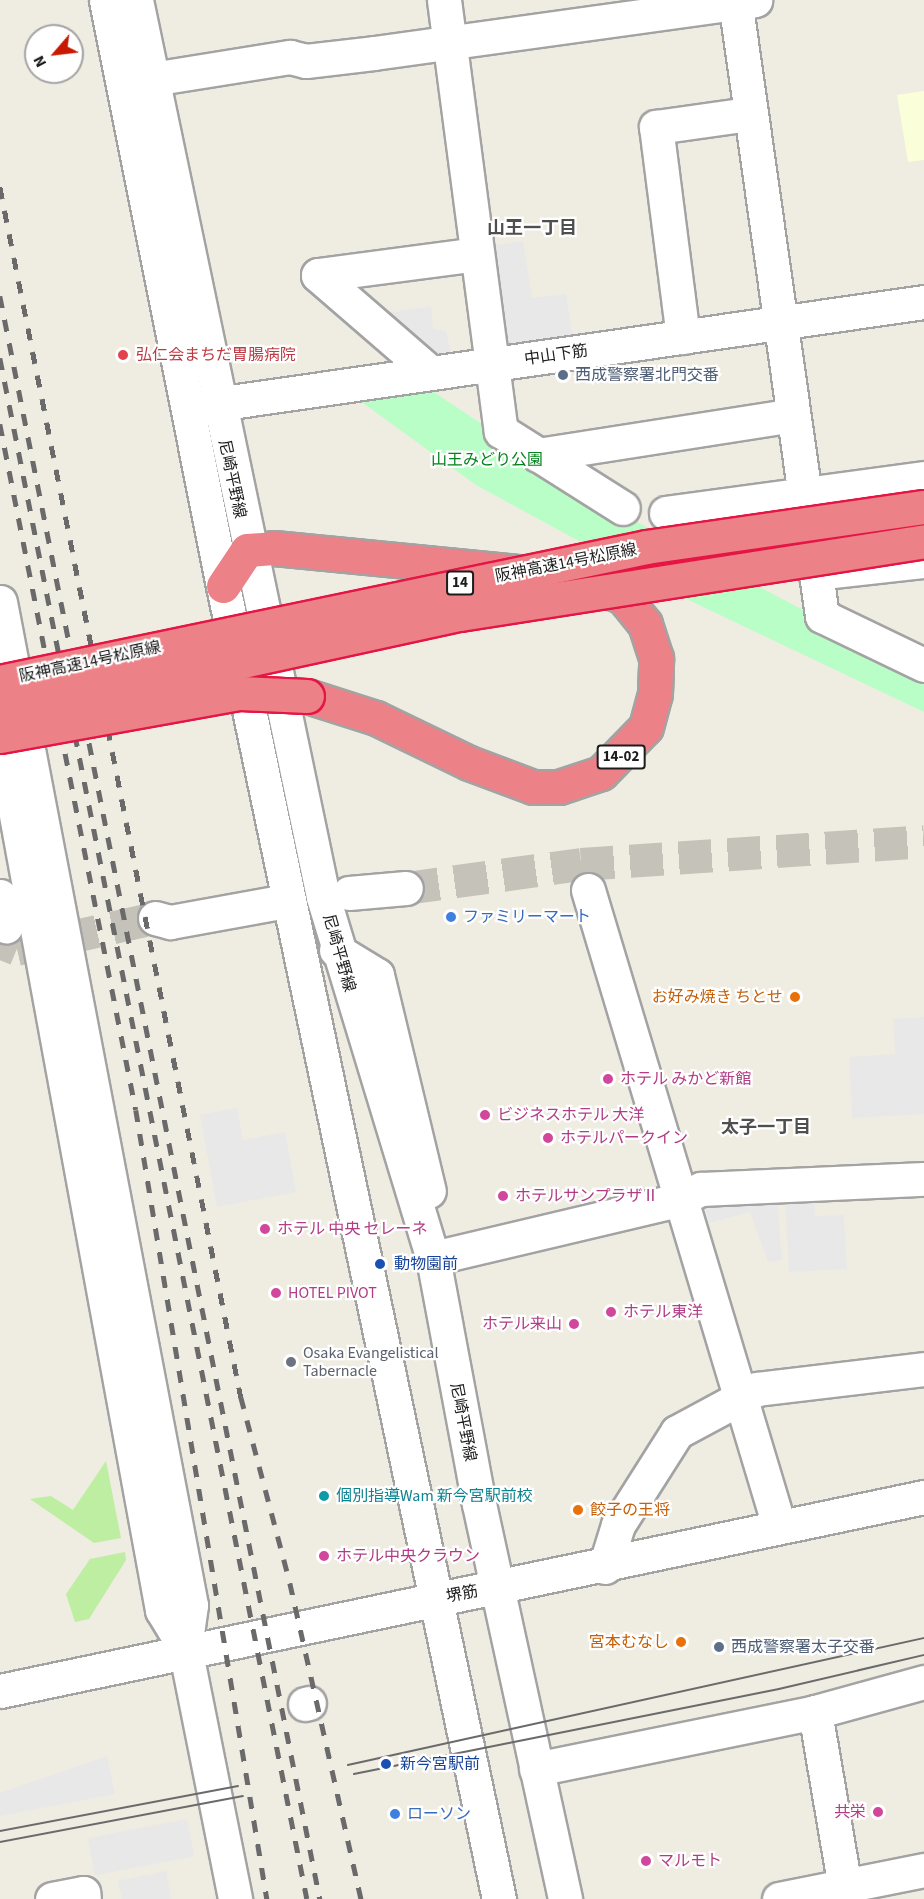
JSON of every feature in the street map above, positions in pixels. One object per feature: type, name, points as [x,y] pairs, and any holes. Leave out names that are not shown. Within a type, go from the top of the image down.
[{"type":"highway","name":"阪神高速14号松原線","points":[[0,682],[646,547],[924,507]]},
{"type":"highway","name":"阪神高速14号松原線","points":[[0,714],[460,614],[924,541]]},
{"type":"highway","name":"14-02","points":[[6,739],[240,693],[307,696],[376,718],[469,763],[532,787],[560,787],[601,772],[646,727],[656,694],[656,658],[645,624],[623,597],[585,581],[467,566],[247,550]]},
{"type":"highway","points":[[223,586],[247,550]]},
{"type":"street","name":"尼崎平野線","points":[[106,0],[202,406],[247,550],[336,950],[377,975],[425,1155],[430,1193],[422,1222],[433,1258],[497,1587],[565,1899]]},
{"type":"street","name":"尼崎平野線","points":[[136,0],[152,79],[202,406],[223,586],[433,1599],[499,1899]]},
{"type":"street","points":[[444,0],[501,431],[623,508]]},
{"type":"street","points":[[152,79],[290,57],[306,61],[742,1],[749,114],[822,615],[924,665]]},
{"type":"street","points":[[683,337],[656,127],[749,114]]},
{"type":"street","points":[[430,372],[318,275],[477,254]]},
{"type":"street","name":"中山下筋","points":[[202,406],[924,302]]},
{"type":"street","points":[[538,455],[792,415]]},
{"type":"street","points":[[666,513],[924,478]]},
{"type":"street","points":[[815,573],[924,561]]},
{"type":"street","points":[[0,602],[6,739],[162,1610],[185,1648],[235,1899]]},
{"type":"street","points":[[349,893],[406,888]]},
{"type":"street","points":[[588,890],[738,1397],[779,1526]]},
{"type":"street","points":[[155,918],[170,922],[275,903]]},
{"type":"street","points":[[433,1258],[679,1200],[701,1189],[924,1179]]},
{"type":"street","points":[[605,1567],[618,1525],[677,1432],[738,1397],[757,1389],[924,1369]]},
{"type":"street","name":"堺筋","points":[[0,1691],[185,1648],[605,1567],[779,1526],[924,1497]]},
{"type":"street","points":[[536,1769],[815,1712],[924,1682]]},
{"type":"street","points":[[815,1712],[846,1893]]},
{"type":"street","points":[[779,1899],[846,1893],[924,1869]]},
{"type":"street","points":[[52,1899],[83,1893],[84,1899]]},
{"type":"shaded area","points":[[924,91],[924,160],[908,162],[897,95]]},
{"type":"shaded area","points":[[523,241],[532,298],[566,294],[573,340],[498,351],[483,247]]},
{"type":"shaded area","points":[[431,306],[433,329],[446,331],[451,351],[430,355],[382,314]]},
{"type":"shaded area","points":[[924,1017],[924,1114],[852,1118],[849,1057],[895,1054],[893,1019]]},
{"type":"shaded area","points":[[237,1108],[243,1140],[285,1132],[296,1192],[217,1207],[200,1115]]},
{"type":"shaded area","points":[[777,1196],[782,1260],[768,1262],[750,1212],[709,1223],[704,1204]]},
{"type":"shaded area","points":[[814,1199],[815,1216],[844,1215],[847,1269],[789,1272],[785,1200]]},
{"type":"shaded area","points":[[107,1756],[115,1794],[0,1816],[0,1793]]},
{"type":"shaded area","points":[[187,1819],[194,1856],[95,1876],[88,1838]]},
{"type":"shaded area","points":[[166,1871],[171,1899],[122,1899],[118,1881]]},
{"type":"green space","name":"山王みどり公園","points":[[423,385],[601,503],[924,674],[924,712],[678,595],[476,485],[352,395]]},
{"type":"green space","points":[[106,1461],[121,1538],[94,1543],[30,1499],[51,1496],[73,1510]]},
{"type":"green space","points":[[125,1552],[126,1560],[89,1619],[75,1622],[66,1594],[90,1559]]},
{"type":"tunnel","points":[[406,888],[581,864],[924,841]]},
{"type":"tunnel","points":[[0,942],[17,949],[155,918]]},
{"type":"tram line","points":[[348,1765],[924,1638]]},
{"type":"tram line","points":[[354,1774],[779,1689],[924,1655]]},
{"type":"tram line","points":[[0,1831],[238,1786]]},
{"type":"tram line","points":[[0,1842],[243,1796]]},
{"type":"railway","points":[[0,187],[241,1397],[290,1583],[361,1899]]},
{"type":"railway","points":[[0,296],[320,1899]]},
{"type":"railway","points":[[0,358],[307,1899]]},
{"type":"railway","points":[[0,424],[136,1110],[267,1899]]},
{"type":"place","name":"弘仁会まちだ胃腸病院","points":[[123,355]]},
{"type":"place","name":"西成警察署北門交番","points":[[563,375]]},
{"type":"place","name":"ファミリーマート","points":[[451,917]]},
{"type":"place","name":"お好み焼き ちとせ","points":[[795,997]]},
{"type":"place","name":"ホテル みかど新館","points":[[608,1079]]},
{"type":"place","name":"ビジネスホテル 大洋","points":[[485,1115]]},
{"type":"place","name":"ホテルパークイン","points":[[548,1138]]},
{"type":"place","name":"ホテルサンプラザⅡ","points":[[503,1196]]},
{"type":"place","name":"ホテル 中央 セレーネ","points":[[265,1229]]},
{"type":"place","name":"動物園前","points":[[380,1264]]},
{"type":"place","name":"HOTEL PIVOT","points":[[276,1293]]},
{"type":"place","name":"ホテル東洋","points":[[611,1312]]},
{"type":"place","name":"ホテル来山","points":[[574,1324]]},
{"type":"place","name":"Osaka Evangelistical Tabernacle","points":[[291,1362]]},
{"type":"place","name":"個別指導Wam 新今宮駅前校","points":[[324,1496]]},
{"type":"place","name":"餃子の王将","points":[[578,1510]]},
{"type":"place","name":"ホテル中央クラウン","points":[[324,1556]]},
{"type":"place","name":"宮本むなし","points":[[681,1642]]},
{"type":"place","name":"西成警察署太子交番","points":[[719,1647]]},
{"type":"place","name":"新今宮駅前","points":[[386,1764]]},
{"type":"place","name":"共栄","points":[[878,1812]]},
{"type":"place","name":"ローソン","points":[[395,1814]]},
{"type":"place","name":"マルモト","points":[[646,1861]]},
{"type":"district","name":"山王一丁目","points":[[532,229]]},
{"type":"district","name":"太子一丁目","points":[[766,1128]]}]
